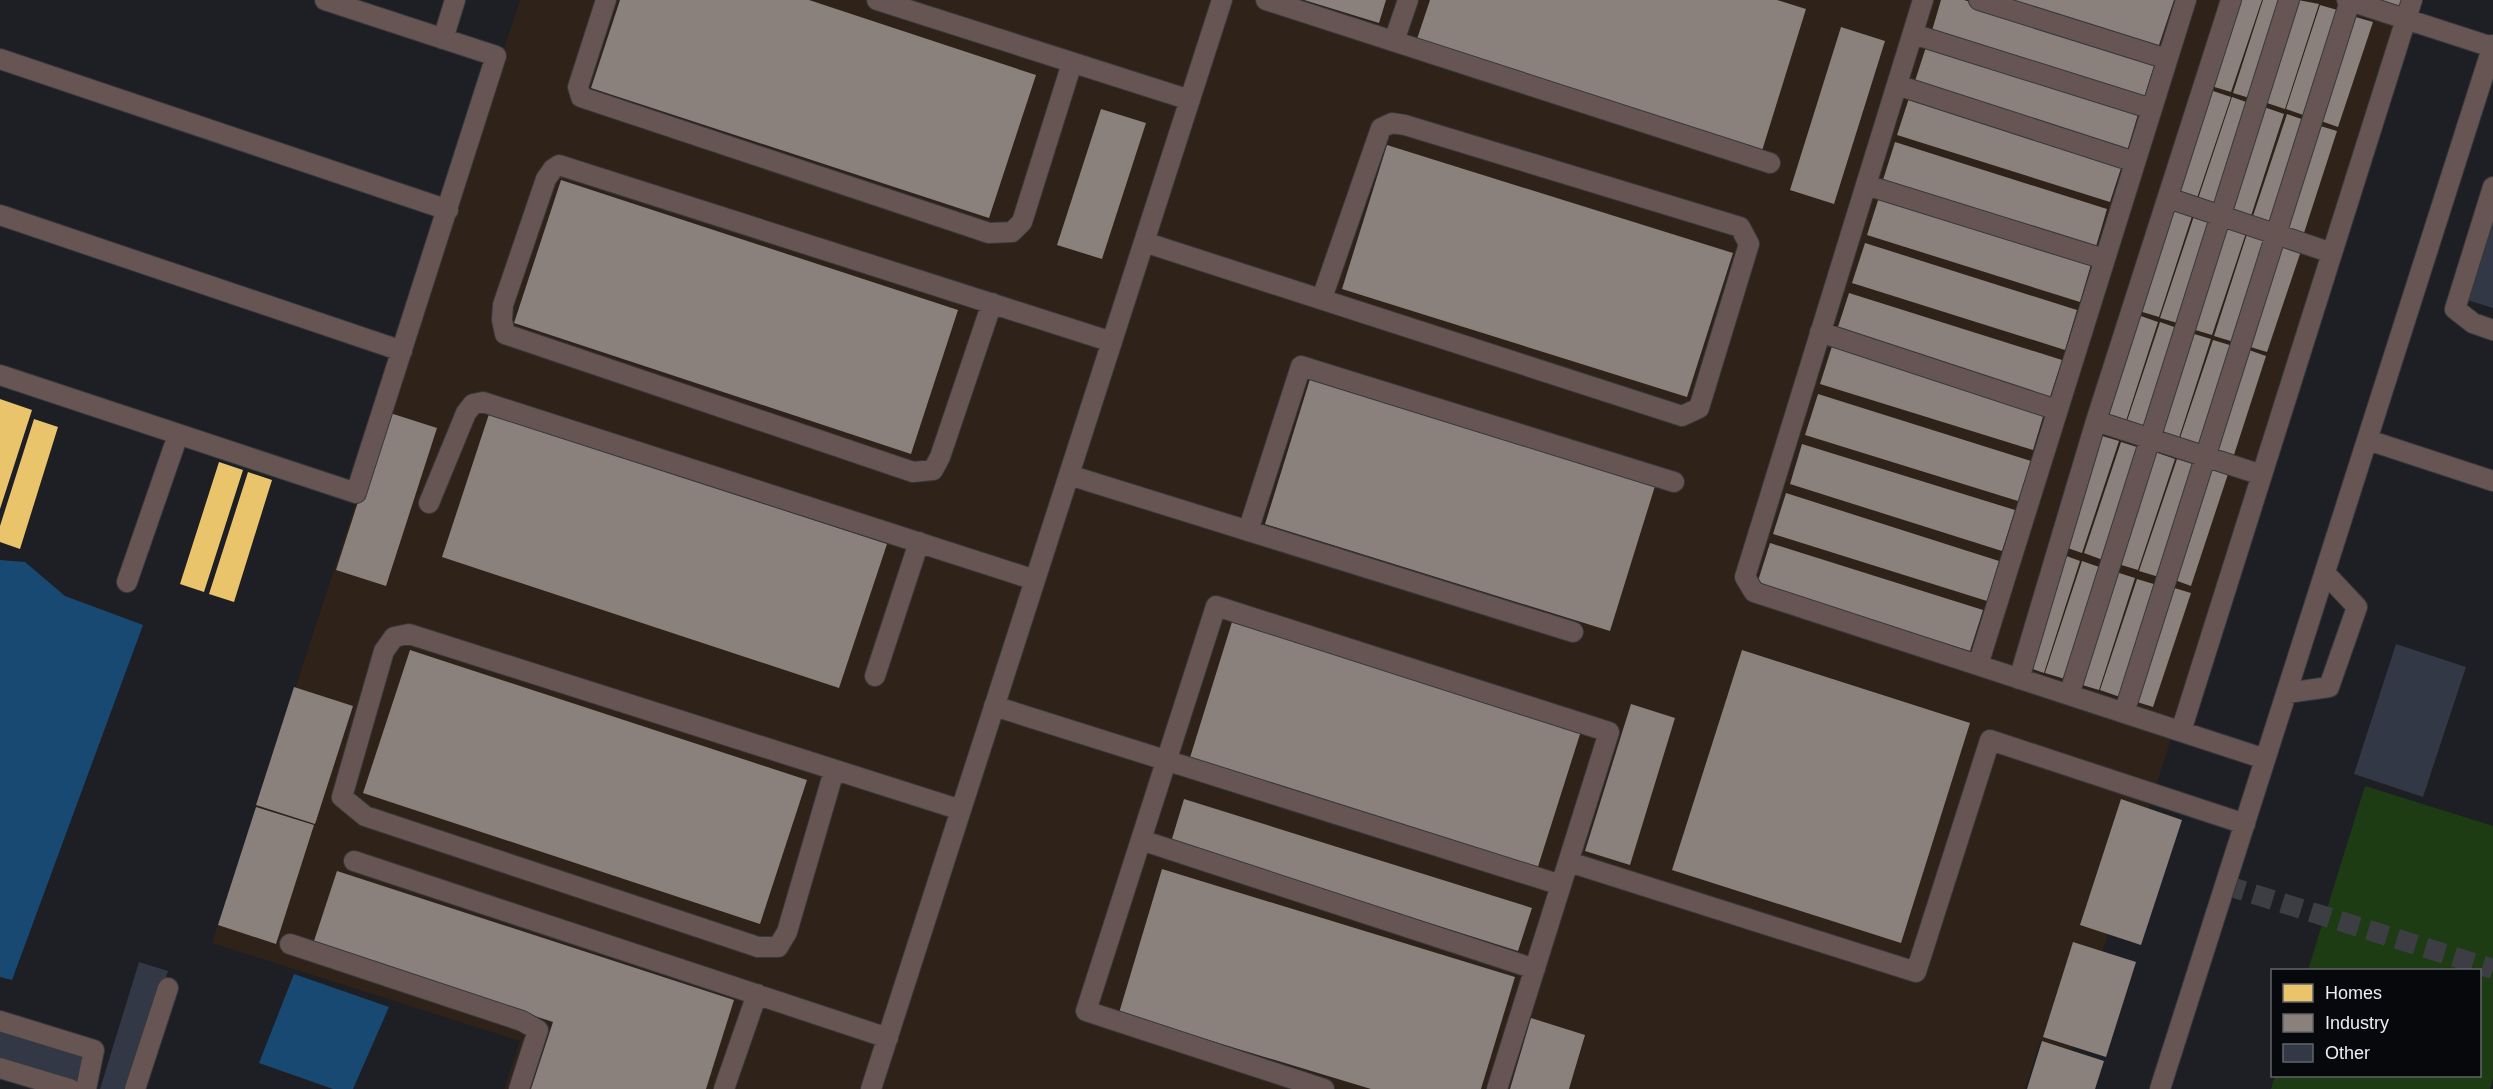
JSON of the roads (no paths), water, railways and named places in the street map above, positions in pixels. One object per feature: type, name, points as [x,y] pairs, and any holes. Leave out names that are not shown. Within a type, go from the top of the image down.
[{"type":"street","points":[[0,375],[356,493],[496,56],[325,0]]},
{"type":"street","points":[[443,39],[455,0]]},
{"type":"street","points":[[606,0],[578,87],[581,97],[587,101],[989,233],[1012,232],[1022,222],[1072,63]]},
{"type":"street","points":[[877,0],[1190,100]]},
{"type":"street","points":[[871,1089],[1222,0]]},
{"type":"street","points":[[1266,0],[1770,163]]},
{"type":"street","points":[[1394,41],[1408,0]]},
{"type":"street","points":[[1923,0],[1745,577],[1754,592],[2265,759]]},
{"type":"street","points":[[1979,0],[2167,59]]},
{"type":"street","points":[[1978,665],[2186,0]]},
{"type":"street","points":[[2019,679],[2096,421],[2231,0]]},
{"type":"street","points":[[2069,695],[2289,0]]},
{"type":"street","points":[[2124,713],[2349,0],[2493,46],[2160,1089]]},
{"type":"street","points":[[2181,731],[2412,0]]},
{"type":"street","points":[[1913,34],[2152,109]]},
{"type":"street","points":[[0,59],[448,210]]},
{"type":"street","points":[[1897,85],[2135,162]]},
{"type":"street","points":[[1144,242],[1682,416],[1699,408],[1749,244],[1740,227],[1405,125],[1392,123],[1381,128],[1322,298]]},
{"type":"street","points":[[992,303],[940,457],[933,470],[913,472],[505,334],[502,320],[503,305],[546,179],[559,165],[992,303],[1112,342]]},
{"type":"street","points":[[1866,185],[2104,259]]},
{"type":"street","points":[[2493,187],[2455,309],[2473,323],[2493,330]]},
{"type":"street","points":[[2168,198],[2332,253]]},
{"type":"street","points":[[0,215],[402,351]]},
{"type":"street","points":[[1820,332],[2057,410]]},
{"type":"street","points":[[1248,531],[1301,366],[1674,482]]},
{"type":"street","points":[[429,503],[466,413],[473,404],[483,402],[1035,580]]},
{"type":"street","points":[[2096,421],[2262,475]]},
{"type":"street","points":[[127,582],[178,435]]},
{"type":"street","points":[[2368,440],[2493,481]]},
{"type":"street","points":[[1069,475],[1573,632]]},
{"type":"street","points":[[875,676],[919,542]]},
{"type":"street","points":[[2287,693],[2329,687],[2357,607],[2325,573]]},
{"type":"street","points":[[1324,1089],[1086,1011],[1216,606],[1610,732],[1497,1089]]},
{"type":"street","points":[[834,771],[786,932],[778,947],[758,947],[365,816],[342,797],[384,651],[394,636],[409,634],[961,810]]},
{"type":"street","points":[[994,706],[1561,885]]},
{"type":"street","points":[[1569,862],[1916,972],[1990,740],[2245,824]]},
{"type":"street","points":[[1141,840],[1534,969]]},
{"type":"street","points":[[354,861],[888,1038]]},
{"type":"street","points":[[290,944],[522,1021],[538,1030],[519,1089]]},
{"type":"street","points":[[135,1089],[168,988]]},
{"type":"street","points":[[724,1089],[757,994]]},
{"type":"street","points":[[0,1022],[94,1050],[86,1089]]},
{"type":"street","points":[[0,1068],[70,1089]]},
{"type":"water","points":[[0,560],[25,562],[65,596],[143,625],[12,980],[0,977]]},
{"type":"water","points":[[294,974],[389,1007],[353,1089],[333,1089],[259,1063]]},
{"type":"tunnel","points":[[2225,885],[2493,969]]}]
